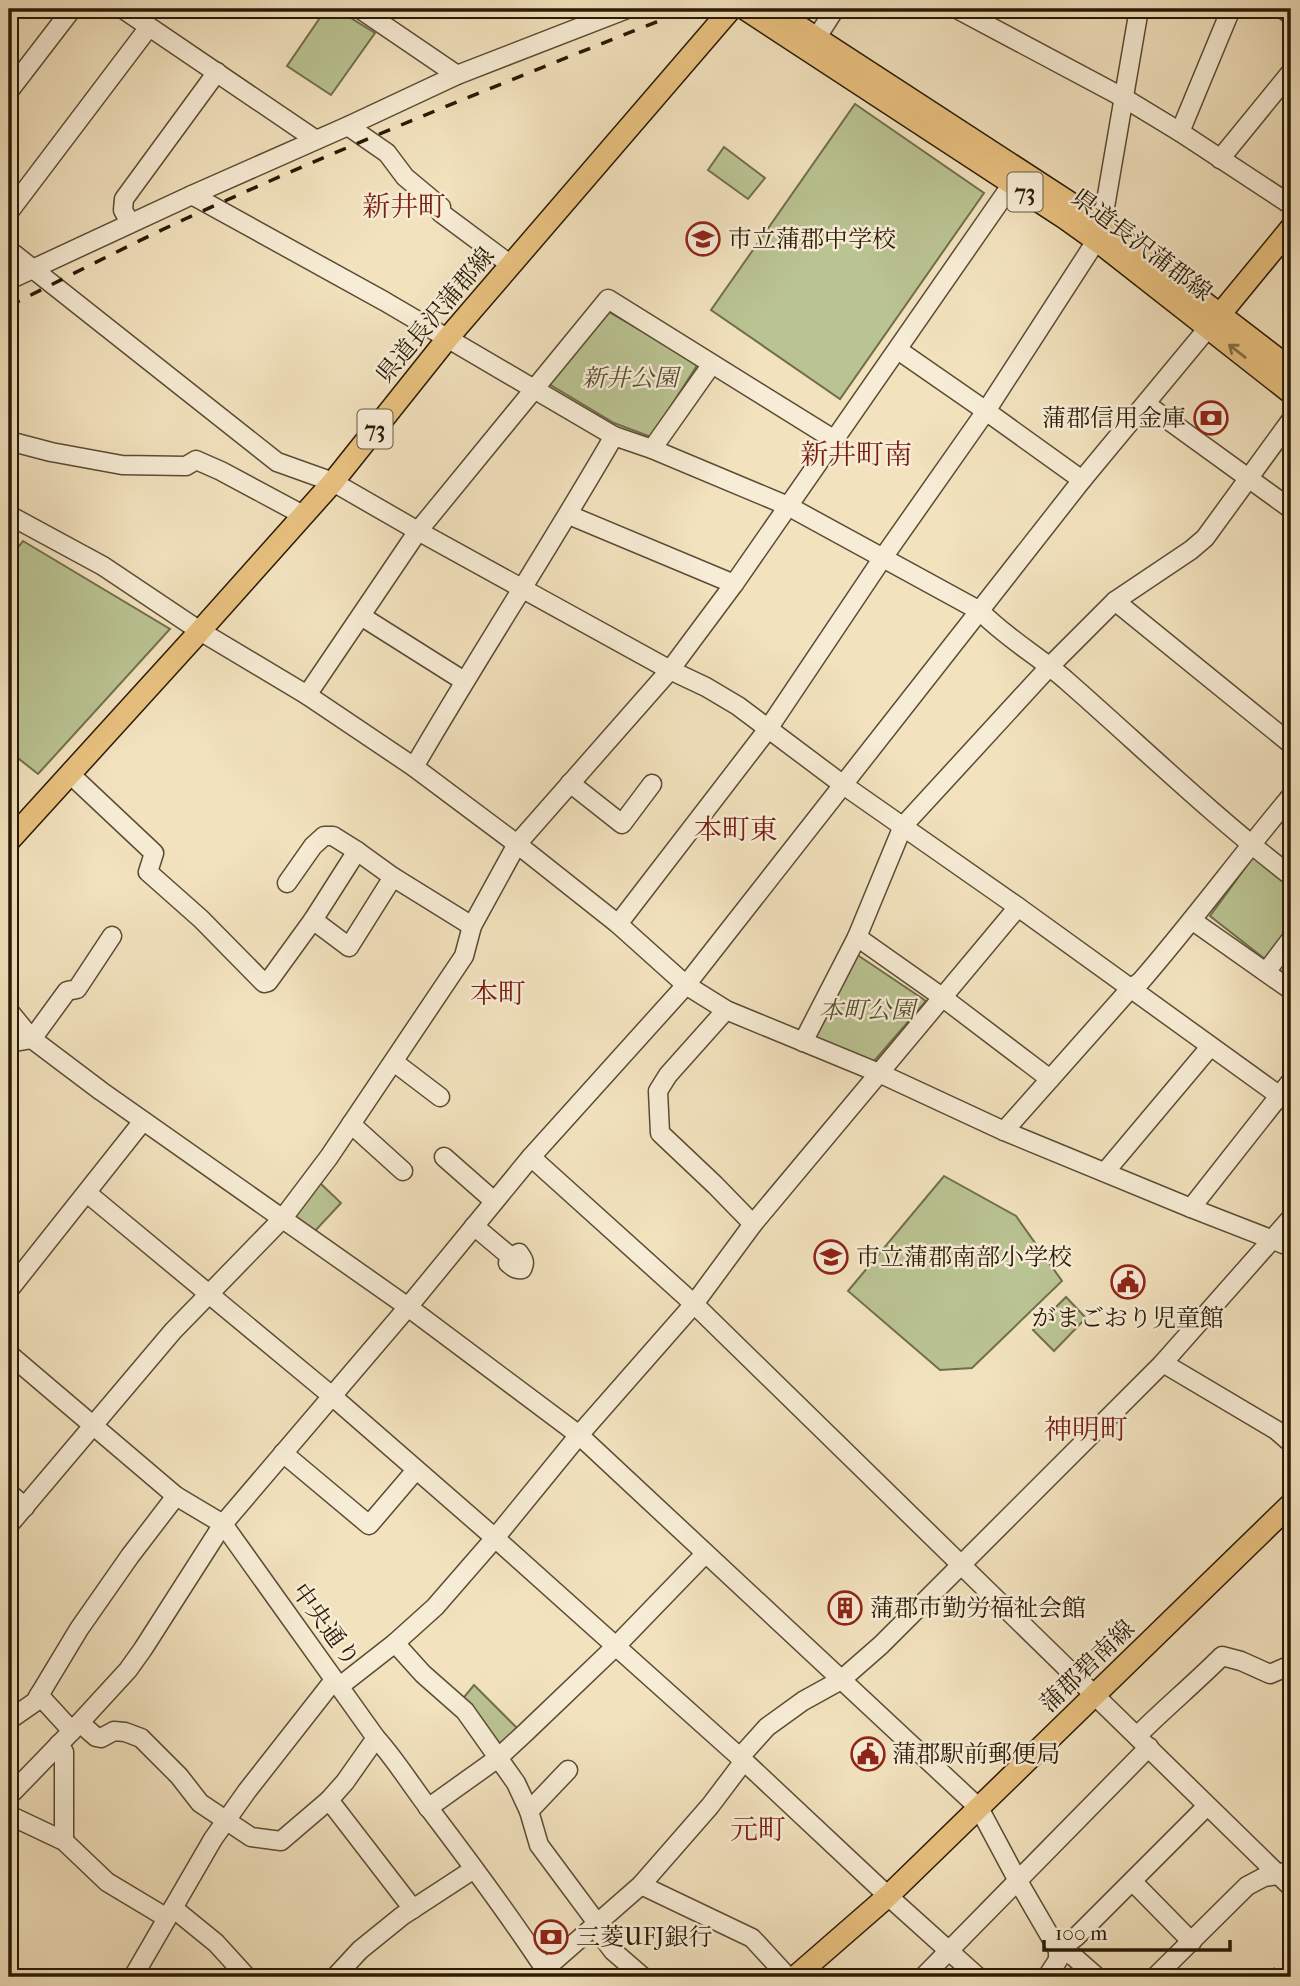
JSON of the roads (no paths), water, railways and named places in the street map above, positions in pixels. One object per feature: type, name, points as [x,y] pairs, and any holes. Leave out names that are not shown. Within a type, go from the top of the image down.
[{"type":"main road","name":"県道長沢蒲郡線","points":[[9,841],[333,481],[447,339],[731,9]]},
{"type":"main road","name":"県道長沢蒲郡線","points":[[745,9],[1012,184],[1097,231]]},
{"type":"main road","name":"県道長沢蒲郡線","points":[[772,9],[817,37],[1097,231],[1215,321],[1291,369]]},
{"type":"main road","points":[[1215,321],[1291,228]]},
{"type":"main road","name":"県道長沢蒲郡線","points":[[1215,321],[1291,393]]},
{"type":"main road","name":"蒲郡碧南線","points":[[795,1977],[888,1896],[1291,1504]]},
{"type":"street","points":[[9,91],[72,9]]},
{"type":"street","points":[[123,9],[316,140]]},
{"type":"street","points":[[360,9],[457,75]]},
{"type":"street","points":[[9,280],[457,75],[627,9]]},
{"type":"street","points":[[817,37],[835,9]]},
{"type":"street","points":[[957,9],[1124,98],[1291,205]]},
{"type":"street","points":[[1180,132],[1231,9]]},
{"type":"street","points":[[1283,9],[1291,15]]},
{"type":"street","points":[[618,924],[768,729],[986,411],[1097,231],[1105,206],[1138,10]]},
{"type":"street","points":[[9,212],[149,27]]},
{"type":"street","points":[[130,223],[123,210],[124,199],[217,72]]},
{"type":"street","points":[[1220,159],[1291,72]]},
{"type":"street","points":[[348,126],[387,153],[405,177],[441,207],[441,213],[511,265]]},
{"type":"street","points":[[9,1525],[173,1331],[283,1218],[394,1062],[464,956],[472,926],[517,844],[670,670],[734,584],[1012,184]]},
{"type":"street","points":[[192,195],[536,389],[614,436],[652,449],[788,506],[980,611],[995,626],[1050,666],[1250,844],[1291,876]]},
{"type":"street","points":[[9,250],[278,462],[333,481],[418,531],[738,706],[842,784],[1285,1100]]},
{"type":"street","points":[[307,695],[418,531],[608,299],[833,439]]},
{"type":"street","points":[[9,1796],[136,1660],[223,1524],[408,1307],[531,1157],[686,985],[1082,480],[1215,321]]},
{"type":"street","points":[[898,350],[1082,480]]},
{"type":"street","points":[[652,449],[712,364]]},
{"type":"street","points":[[1146,404],[1291,509]]},
{"type":"street","points":[[803,1042],[856,937],[903,826],[1050,666],[1115,601],[1205,538],[1291,420]]},
{"type":"street","points":[[414,767],[614,436]]},
{"type":"street","points":[[9,440],[51,452],[122,465],[186,466],[196,460],[303,515]]},
{"type":"street","points":[[569,514],[734,584]]},
{"type":"street","points":[[9,515],[103,566],[200,631],[307,695],[414,767],[618,924],[686,985],[726,1010],[879,1073],[1004,1131],[1291,1247]]},
{"type":"street","points":[[1115,601],[1291,744]]},
{"type":"street","points":[[361,616],[464,681]]},
{"type":"street","points":[[70,774],[154,853],[148,872],[201,919],[264,983],[268,982],[313,920],[357,852]]},
{"type":"street","points":[[570,783],[622,824],[652,784]]},
{"type":"street","points":[[1004,1131],[1193,921],[1250,844],[1291,796]]},
{"type":"street","points":[[287,883],[313,846],[324,836],[333,836],[472,926]]},
{"type":"street","points":[[313,920],[349,947],[393,877]]},
{"type":"street","points":[[133,1977],[213,1839],[247,1791],[337,1683],[395,1643],[435,1607],[579,1435],[694,1304],[753,1224],[1018,907]]},
{"type":"street","points":[[1193,921],[1291,990]]},
{"type":"street","points":[[9,1043],[32,1039],[67,991],[77,989],[112,936]]},
{"type":"street","points":[[856,937],[942,997],[1050,1079]]},
{"type":"street","points":[[1266,972],[1291,939]]},
{"type":"street","points":[[726,1010],[668,1075],[658,1091],[660,1133],[753,1224]]},
{"type":"street","points":[[9,1011],[32,1039],[408,1307],[579,1435],[979,1808],[1058,1950],[1058,1960],[1047,1977]]},
{"type":"street","points":[[1105,1172],[1210,1047]]},
{"type":"street","points":[[394,1062],[440,1097]]},
{"type":"street","points":[[1191,1208],[1285,1100],[1291,1081]]},
{"type":"street","points":[[9,1290],[144,1121]]},
{"type":"street","points":[[351,1124],[403,1171]]},
{"type":"street","points":[[444,1157],[494,1201]]},
{"type":"street","points":[[531,1157],[694,1304],[1207,1806],[1287,1877]]},
{"type":"street","points":[[87,1193],[332,1396],[495,1538],[742,1759],[978,1977]]},
{"type":"street","points":[[548,1975],[596,1925],[641,1885],[710,1806],[767,1727],[803,1700],[841,1680],[881,1645],[1163,1363],[1291,1218]]},
{"type":"street","points":[[474,1226],[511,1257]]},
{"type":"street","name":"中央通り","points":[[9,1354],[176,1496],[223,1524],[376,1738],[394,1757],[548,1975]]},
{"type":"street","points":[[1163,1363],[1276,1430],[1291,1443]]},
{"type":"street","points":[[283,1453],[369,1525],[416,1470]]},
{"type":"street","points":[[9,1493],[25,1507]]},
{"type":"street","points":[[9,1720],[35,1702],[86,1619],[176,1496]]},
{"type":"street","points":[[428,1808],[498,1758],[616,1646],[705,1554]]},
{"type":"street","points":[[395,1643],[423,1674],[465,1711],[516,1783],[540,1845],[612,1951],[643,1977]]},
{"type":"street","points":[[923,1977],[1018,1881],[1143,1741],[1169,1704],[1222,1657],[1241,1661],[1270,1674],[1291,1665]]},
{"type":"street","points":[[39,1695],[76,1727],[96,1737],[101,1738],[114,1731],[141,1738],[179,1776],[201,1803],[251,1838],[281,1841],[329,1800],[376,1738]]},
{"type":"street","points":[[59,1744],[64,1752],[64,1841]]},
{"type":"street","points":[[529,1811],[568,1770]]},
{"type":"street","points":[[329,1800],[414,1909]]},
{"type":"street","points":[[1058,1950],[1076,1937],[1133,1882],[1207,1806]]},
{"type":"street","points":[[9,1815],[64,1841],[107,1882],[170,1913],[216,1942],[247,1977]]},
{"type":"street","points":[[335,1977],[360,1950],[414,1909],[474,1869]]},
{"type":"street","points":[[1155,1977],[1247,1886],[1264,1877],[1287,1877]]},
{"type":"street","points":[[1133,1882],[1192,1942]]},
{"type":"street","points":[[641,1885],[752,1938],[788,1977]]},
{"type":"street","points":[[1058,1950],[1073,1955],[1099,1976]]},
{"type":"railway","points":[[9,306],[247,191],[689,9]]},
{"type":"railway","points":[[1267,1977],[1291,1953]]},
{"type":"place","name":"市立蒲郡中学校","points":[[703,239]]},
{"type":"place","name":"蒲郡信用金庫","points":[[1211,418]]},
{"type":"place","name":"市立蒲郡南部小学校","points":[[831,1257]]},
{"type":"place","name":"がまごおり児童館","points":[[1128,1282]]},
{"type":"place","name":"蒲郡市勤労福祉会館","points":[[845,1608]]},
{"type":"place","name":"蒲郡駅前郵便局","points":[[868,1754]]},
{"type":"place","name":"三菱UFJ銀行","points":[[551,1937]]},
{"type":"district","name":"新井町","points":[[404,206]]},
{"type":"district","name":"新井町南","points":[[856,454]]},
{"type":"district","name":"本町東","points":[[736,829]]},
{"type":"district","name":"本町","points":[[498,993]]},
{"type":"district","name":"神明町","points":[[1086,1429]]},
{"type":"district","name":"元町","points":[[758,1829]]},
{"type":"park label","name":"新井公園","points":[[630,378]]},
{"type":"park label","name":"本町公園","points":[[867,1010]]}]
